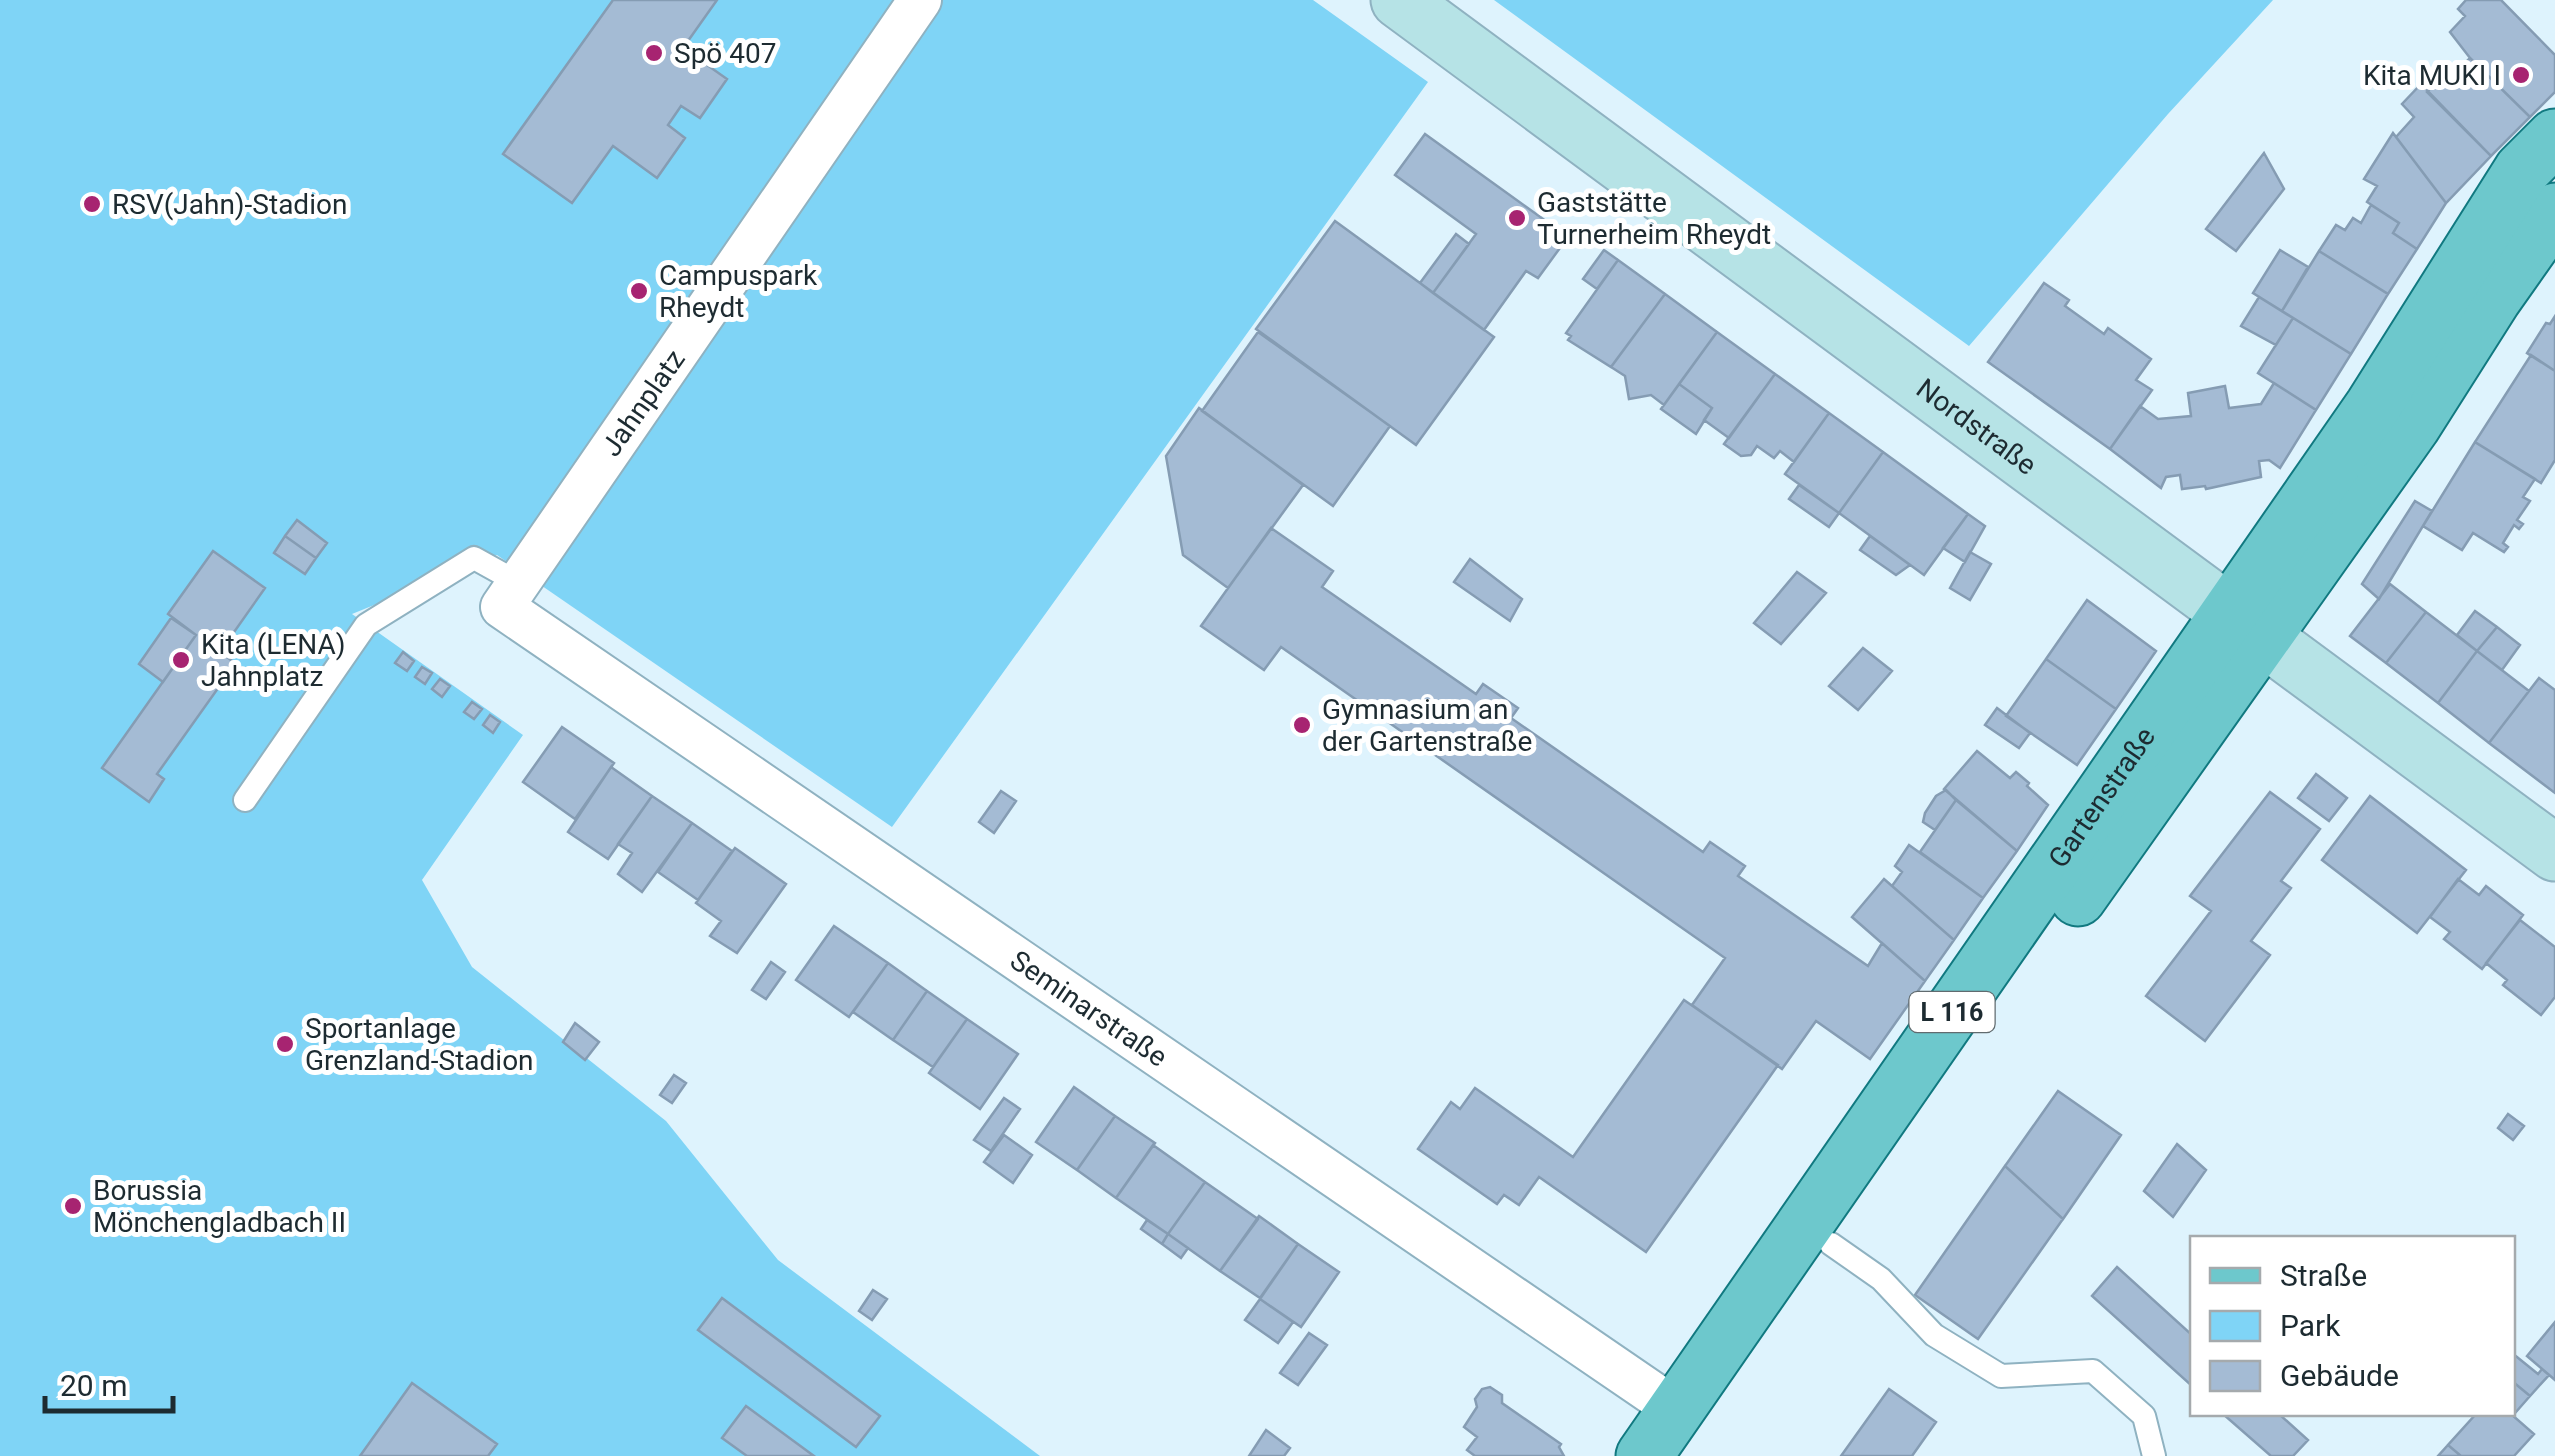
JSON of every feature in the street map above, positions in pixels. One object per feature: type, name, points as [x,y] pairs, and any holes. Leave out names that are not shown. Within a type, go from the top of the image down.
[{"type":"main road","name":"Nordstraße","points":[[1400,0],[2555,853]]},
{"type":"main road","name":"Gartenstraße","points":[[1644,1456],[1679,1434],[1831,1244],[2247,625],[2373,406],[2522,170],[2555,137]]},
{"type":"main road","name":"Gartenstraße","points":[[1679,1434],[2247,625],[2413,425],[2555,210]]},
{"type":"street","name":"Jahnplatz","points":[[510,596],[920,0]]},
{"type":"street","name":"Seminarstraße","points":[[510,596],[1606,1361],[1679,1434]]},
{"type":"lane","points":[[245,800],[366,625],[474,558],[510,596]]},
{"type":"lane","points":[[1831,1244],[1881,1279],[1934,1335],[2001,1376],[2093,1371],[2144,1416],[2154,1456]]},
{"type":"green space","name":"Campuspark Rheydt","points":[[0,0],[1313,0],[1428,82],[892,827],[497,555],[352,614],[523,735],[422,880],[472,967],[666,1121],[778,1260],[1040,1456],[0,1456]]},
{"type":"green space","points":[[1494,0],[2273,0],[2168,114],[1969,346]]},
{"type":"building","points":[[613,0],[717,0],[683,48],[727,79],[700,118],[681,106],[668,125],[685,138],[657,178],[613,146],[572,203],[503,154]]},
{"type":"building","name":"Kita MUKI I","points":[[2466,0],[2501,0],[2555,55],[2555,92],[2530,117],[2470,58],[2450,32],[2465,16],[2458,9]]},
{"type":"building","points":[[2470,58],[2530,117],[2491,156],[2427,92],[2450,68],[2455,73]]},
{"type":"building","points":[[2421,84],[2491,156],[2446,203],[2396,137],[2414,117],[2402,104]]},
{"type":"building","points":[[2393,133],[2446,203],[2417,249],[2393,233],[2399,223],[2367,202],[2377,186],[2364,179]]},
{"type":"building","points":[[1425,134],[1568,237],[1538,278],[1526,271],[1484,330],[1433,293],[1476,234],[1395,175]]},
{"type":"building","points":[[2264,153],[2284,189],[2236,251],[2206,229]]},
{"type":"building","points":[[2371,205],[2399,223],[2393,233],[2417,249],[2388,294],[2319,251],[2336,225],[2345,230],[2353,218],[2361,223]]},
{"type":"building","points":[[1335,221],[1494,337],[1416,445],[1256,329]]},
{"type":"building","points":[[1456,234],[1469,244],[1433,293],[1420,283]]},
{"type":"building","points":[[1604,250],[1618,260],[1597,289],[1583,279]]},
{"type":"building","points":[[2280,250],[2308,267],[2282,311],[2253,293]]},
{"type":"building","points":[[2319,251],[2388,294],[2351,354],[2282,311]]},
{"type":"building","points":[[1618,260],[1665,294],[1611,367],[1568,340],[1571,336],[1566,333]]},
{"type":"building","points":[[2044,283],[2069,300],[2065,306],[2104,334],[2108,328],[2151,359],[2136,380],[2152,390],[2110,449],[1988,362]]},
{"type":"building","points":[[1665,294],[1717,332],[1664,405],[1651,395],[1629,399],[1625,376],[1611,367]]},
{"type":"building","points":[[2259,297],[2293,318],[2276,345],[2241,326]]},
{"type":"building","points":[[2555,316],[2555,371],[2527,353]]},
{"type":"building","points":[[2293,318],[2351,354],[2316,410],[2258,373]]},
{"type":"building","points":[[1258,332],[1390,426],[1333,506],[1202,411]]},
{"type":"building","points":[[1717,332],[1775,374],[1729,438],[1704,420],[1712,408],[1679,384]]},
{"type":"building","points":[[2531,355],[2555,371],[2555,460],[2541,483],[2475,442]]},
{"type":"building","points":[[1775,374],[1829,413],[1794,462],[1780,451],[1774,458],[1757,446],[1751,455],[1741,456],[1724,444]]},
{"type":"building","points":[[2274,383],[2316,410],[2280,468],[2269,460],[2259,461],[2261,477],[2206,489],[2182,489],[2180,475],[2166,477],[2161,488],[2110,449],[2140,406],[2158,419],[2191,416],[2188,393],[2225,386],[2229,408],[2261,404]]},
{"type":"building","points":[[1679,384],[1712,408],[1696,434],[1661,409]]},
{"type":"building","points":[[1199,408],[1303,485],[1228,588],[1183,555],[1166,456]]},
{"type":"building","points":[[1829,413],[1883,452],[1839,513],[1785,474]]},
{"type":"building","points":[[2475,442],[2535,479],[2523,497],[2530,501],[2517,520],[2523,524],[2519,529],[2514,525],[2503,543],[2508,547],[2504,552],[2473,533],[2462,550],[2423,526]]},
{"type":"building","points":[[1883,452],[1968,514],[1924,575],[1839,513]]},
{"type":"building","points":[[1799,485],[1839,513],[1829,527],[1789,499]]},
{"type":"building","points":[[2415,501],[2432,511],[2379,599],[2362,584]]},
{"type":"building","points":[[1968,514],[1985,526],[1965,562],[1943,548]]},
{"type":"building","points":[[297,520],[327,543],[316,558],[285,536]]},
{"type":"building","points":[[1271,528],[1333,571],[1322,587],[1476,694],[1483,684],[1518,708],[1511,718],[1703,852],[1710,842],[1745,866],[1738,876],[1868,966],[1882,943],[1925,981],[1870,1059],[1816,1021],[1782,1069],[1692,1005],[1725,958],[1281,647],[1264,670],[1201,626]]},
{"type":"building","points":[[285,536],[316,558],[305,574],[274,553]]},
{"type":"building","points":[[1870,536],[1910,565],[1896,575],[1860,550]]},
{"type":"building","points":[[213,551],[265,588],[220,652],[243,669],[228,689],[221,684],[157,774],[164,779],[149,802],[102,768],[196,635],[168,614]]},
{"type":"building","points":[[1970,552],[1991,564],[1970,600],[1950,588]]},
{"type":"building","points":[[1470,559],[1522,599],[1510,621],[1454,582]]},
{"type":"building","points":[[1797,572],[1826,593],[1781,644],[1754,623]]},
{"type":"building","points":[[2390,584],[2426,612],[2386,663],[2350,636]]},
{"type":"building","points":[[2087,600],[2156,651],[2116,709],[2046,659]]},
{"type":"building","points":[[2475,611],[2497,627],[2477,651],[2457,635]]},
{"type":"building","points":[[2426,612],[2477,651],[2438,703],[2386,663]]},
{"type":"building","points":[[171,618],[196,635],[163,682],[139,664]]},
{"type":"building","points":[[2497,627],[2520,645],[2502,670],[2477,651]]},
{"type":"building","points":[[1863,648],[1892,671],[1858,710],[1829,686]]},
{"type":"building","points":[[2477,651],[2529,691],[2489,743],[2438,703]]},
{"type":"building","points":[[403,652],[414,661],[407,671],[395,663]]},
{"type":"building","points":[[2046,659],[2116,709],[2077,765],[2006,716]]},
{"type":"building","points":[[422,667],[432,673],[425,684],[415,677]]},
{"type":"building","points":[[2539,678],[2555,690],[2555,793],[2489,743]]},
{"type":"building","points":[[440,679],[450,686],[442,697],[432,689]]},
{"type":"building","points":[[472,702],[482,709],[474,719],[464,712]]},
{"type":"building","points":[[1997,708],[2030,733],[2019,748],[1985,725]]},
{"type":"building","points":[[490,715],[500,722],[493,733],[483,725]]},
{"type":"building","points":[[562,727],[614,763],[575,819],[523,782]]},
{"type":"building","points":[[1977,751],[2010,778],[2016,772],[2048,805],[2017,851],[1944,789]]},
{"type":"building","points":[[611,767],[652,796],[608,859],[568,832]]},
{"type":"building","points":[[2316,774],[2347,798],[2329,821],[2298,798]]},
{"type":"building","points":[[1946,790],[1956,800],[1935,830],[1923,822],[1925,813],[1936,796]]},
{"type":"building","points":[[1001,791],[1016,801],[994,833],[979,822]]},
{"type":"building","points":[[2270,792],[2320,829],[2281,881],[2291,888],[2251,941],[2270,955],[2205,1041],[2146,996],[2211,911],[2190,896]]},
{"type":"building","points":[[652,796],[692,823],[642,892],[618,874],[632,853],[618,844]]},
{"type":"building","points":[[2370,796],[2466,870],[2417,933],[2322,860]]},
{"type":"building","points":[[1956,800],[2017,851],[1983,898],[1920,852]]},
{"type":"building","points":[[692,823],[732,851],[698,900],[658,872]]},
{"type":"building","points":[[1909,845],[1983,898],[1954,940],[1892,886],[1902,872],[1895,866]]},
{"type":"building","points":[[735,848],[786,884],[737,953],[710,936],[721,921],[696,903]]},
{"type":"building","points":[[1884,879],[1954,940],[1925,981],[1852,917]]},
{"type":"building","points":[[2458,879],[2479,895],[2486,886],[2523,915],[2482,969],[2444,939],[2450,932],[2430,917]]},
{"type":"building","points":[[2520,920],[2555,947],[2555,997],[2541,1015],[2503,985],[2507,980],[2486,963]]},
{"type":"building","points":[[834,926],[888,963],[849,1017],[796,980]]},
{"type":"building","points":[[771,962],[785,972],[766,999],[752,990]]},
{"type":"building","points":[[888,963],[927,991],[893,1040],[853,1012]]},
{"type":"building","points":[[927,991],[967,1019],[933,1067],[893,1040]]},
{"type":"building","points":[[1684,1000],[1778,1065],[1646,1252],[1539,1177],[1519,1205],[1504,1195],[1497,1204],[1418,1149],[1451,1102],[1460,1109],[1475,1088],[1573,1157]]},
{"type":"building","points":[[967,1019],[1018,1054],[980,1109],[929,1073]]},
{"type":"building","points":[[575,1023],[599,1042],[585,1060],[563,1042]]},
{"type":"building","points":[[674,1075],[686,1083],[672,1103],[660,1095]]},
{"type":"building","points":[[1074,1087],[1115,1116],[1077,1170],[1036,1142]]},
{"type":"building","points":[[2058,1091],[2121,1135],[2063,1219],[2005,1166]]},
{"type":"building","points":[[1004,1098],[1020,1109],[991,1151],[974,1140]]},
{"type":"building","points":[[2508,1114],[2524,1126],[2513,1140],[2498,1128]]},
{"type":"building","points":[[1115,1116],[1155,1143],[1116,1198],[1077,1170]]},
{"type":"building","points":[[1004,1135],[1032,1155],[1013,1183],[984,1162]]},
{"type":"building","points":[[2177,1144],[2206,1170],[2173,1217],[2144,1191]]},
{"type":"building","points":[[1153,1145],[1205,1182],[1168,1234],[1116,1198]]},
{"type":"building","points":[[2005,1166],[2063,1219],[1978,1339],[1915,1295]]},
{"type":"building","points":[[1205,1182],[1258,1219],[1220,1271],[1168,1234]]},
{"type":"building","points":[[1259,1216],[1298,1244],[1260,1298],[1220,1271]]},
{"type":"building","points":[[1147,1220],[1168,1234],[1162,1244],[1141,1229]]},
{"type":"building","points":[[1168,1234],[1188,1248],[1181,1258],[1162,1244]]},
{"type":"building","points":[[1298,1244],[1339,1272],[1301,1327],[1260,1299]]},
{"type":"building","points":[[2117,1267],[2190,1333],[2190,1384],[2092,1296]]},
{"type":"building","points":[[873,1290],[887,1299],[872,1320],[859,1311]]},
{"type":"building","points":[[722,1298],[880,1416],[856,1447],[698,1330]]},
{"type":"building","points":[[1260,1299],[1293,1322],[1278,1343],[1245,1320]]},
{"type":"building","points":[[2555,1322],[2555,1380],[2527,1356]]},
{"type":"building","points":[[1309,1333],[1327,1345],[1298,1385],[1280,1373]]},
{"type":"building","points":[[2515,1355],[2538,1374],[2542,1369],[2549,1375],[2530,1396],[2515,1384]]},
{"type":"building","points":[[412,1383],[497,1444],[488,1456],[360,1456]]},
{"type":"building","points":[[2515,1384],[2530,1396],[2515,1411]]},
{"type":"building","points":[[1490,1387],[1502,1395],[1502,1403],[1561,1444],[1564,1456],[1475,1456],[1467,1450],[1477,1437],[1464,1427],[1477,1407],[1475,1399],[1482,1389]]},
{"type":"building","points":[[1889,1389],[1936,1422],[1912,1456],[1841,1456]]},
{"type":"building","points":[[746,1406],[814,1456],[747,1456],[722,1438]]},
{"type":"building","points":[[2225,1416],[2281,1416],[2308,1440],[2293,1456],[2271,1456]]},
{"type":"building","points":[[2474,1416],[2513,1416],[2534,1434],[2514,1456],[2461,1456],[2448,1445]]},
{"type":"building","points":[[1266,1430],[1290,1448],[1284,1456],[1249,1456]]},
{"type":"building","points":[[2448,1445],[2461,1456],[2438,1456]]},
{"type":"place","name":"Spö 407","points":[[654,53]]},
{"type":"place","name":"Kita MUKI I","points":[[2521,75]]},
{"type":"place","name":"RSV(Jahn)-Stadion","points":[[92,204]]},
{"type":"place","name":"Gaststätte Turnerheim Rheydt","points":[[1517,218]]},
{"type":"place","name":"Campuspark Rheydt","points":[[639,291]]},
{"type":"place","name":"Kita (LENA) Jahnplatz","points":[[181,660]]},
{"type":"place","name":"Gymnasium an der Gartenstraße","points":[[1302,725]]},
{"type":"place","name":"Sportanlage Grenzland-Stadion","points":[[285,1044]]},
{"type":"place","name":"Borussia Mönchengladbach II","points":[[73,1206]]}]
